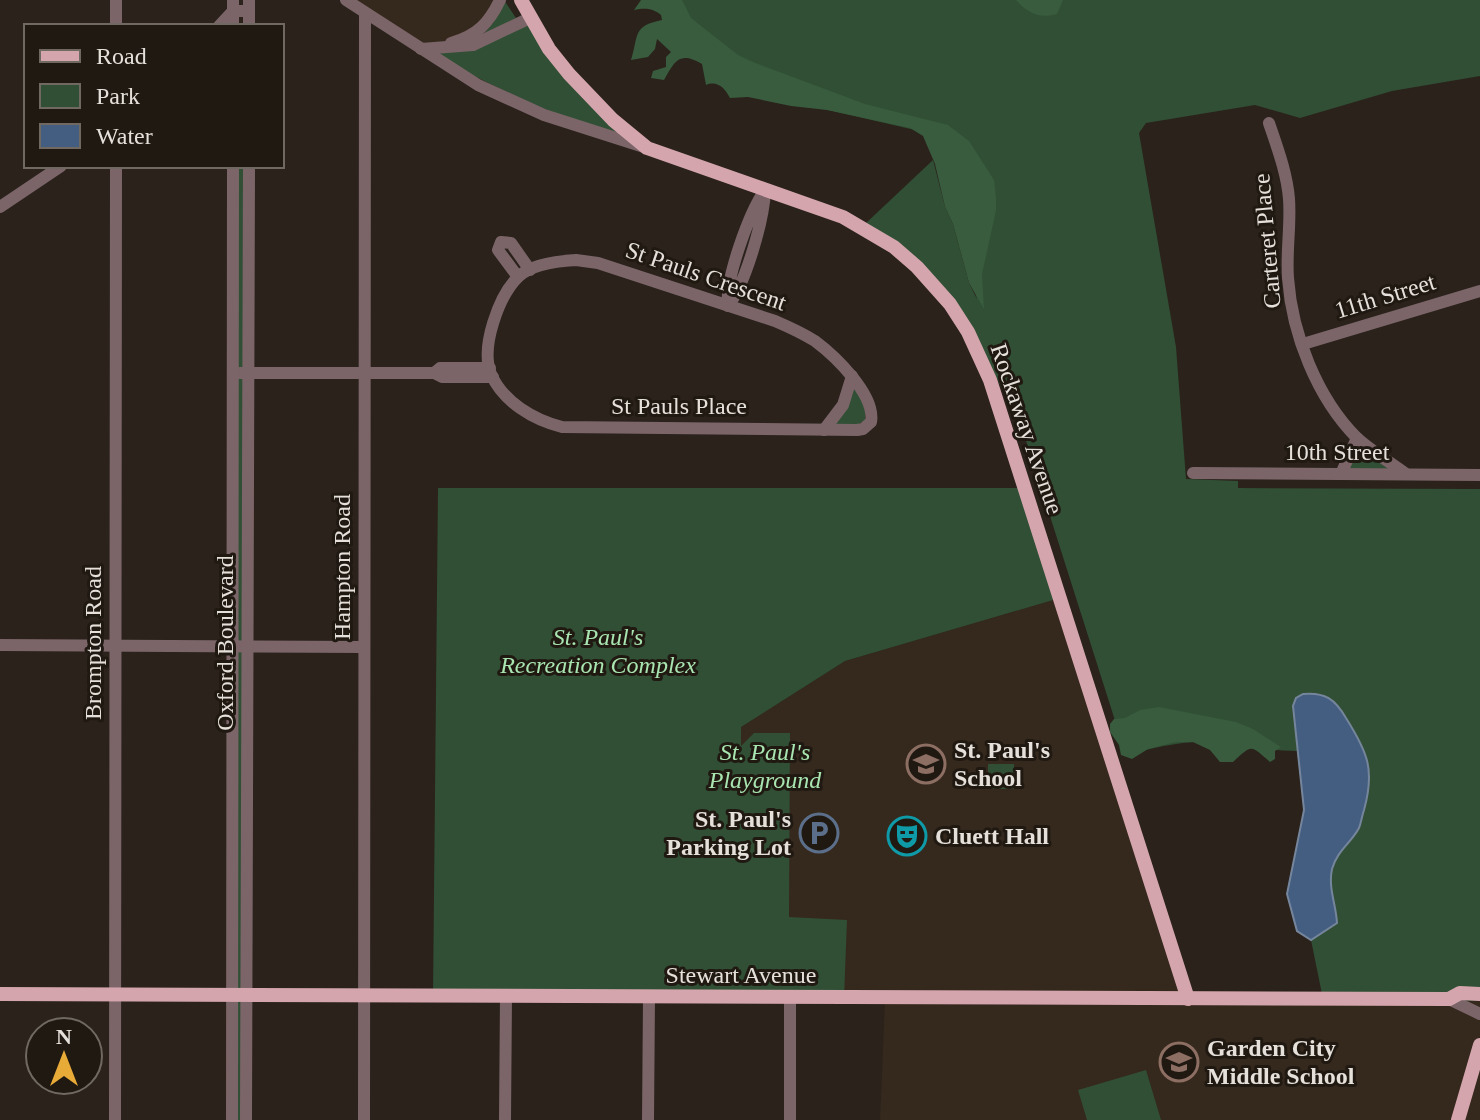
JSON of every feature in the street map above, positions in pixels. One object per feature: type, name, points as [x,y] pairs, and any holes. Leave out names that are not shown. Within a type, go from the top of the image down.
[{"type":"main road","name":"Rockaway Avenue","points":[[521,0],[569,74],[613,120],[647,148],[843,217],[884,239],[928,278],[950,304],[968,332],[995,393],[1188,999]]},
{"type":"main road","name":"Stewart Avenue","points":[[0,994],[1188,999],[1449,999],[1460,993],[1480,994]]},
{"type":"main road","points":[[1458,1120],[1480,1045]]},
{"type":"street","points":[[116,0],[116,24]]},
{"type":"street","points":[[346,0],[478,85],[567,123],[647,148]]},
{"type":"street","points":[[421,49],[456,42],[480,30],[492,18],[500,0]]},
{"type":"street","points":[[220,24],[233,6],[249,6]]},
{"type":"street","name":"Hampton Road","points":[[364,1120],[365,14]]},
{"type":"street","points":[[421,49],[473,45],[530,18]]},
{"type":"street","name":"Carteret Place","points":[[1269,123],[1287,182],[1288,279],[1303,344],[1322,390],[1357,438],[1406,474]]},
{"type":"street","points":[[0,207],[58,168]]},
{"type":"street","name":"Brompton Road","points":[[115,1120],[116,168]]},
{"type":"street","name":"Oxford Boulevard","points":[[233,168],[233,875],[246,1118]]},
{"type":"street","name":"Oxford Boulevard","points":[[232,1119],[247,876],[249,168]]},
{"type":"street","points":[[728,306],[737,294],[765,208],[765,190]]},
{"type":"street","points":[[518,277],[498,250],[501,242],[511,243],[530,270]]},
{"type":"street","points":[[233,249],[248,249]]},
{"type":"street","name":"St Pauls Crescent","points":[[491,372],[490,333],[494,317],[518,277],[530,270],[562,261],[589,261],[800,332],[830,353],[852,376],[873,413]]},
{"type":"street","name":"11th Street","points":[[1303,344],[1480,291]]},
{"type":"street","points":[[233,373],[434,373],[440,368],[491,372]]},
{"type":"street","name":"St Pauls Place","points":[[491,372],[511,400],[525,413],[562,427],[863,429],[871,422],[873,413]]},
{"type":"street","points":[[824,430],[843,405],[852,376]]},
{"type":"street","points":[[1341,474],[1357,438]]},
{"type":"street","name":"10th Street","points":[[1193,473],[1480,475]]},
{"type":"street","points":[[233,507],[248,507]]},
{"type":"street","points":[[0,645],[364,647]]},
{"type":"street","points":[[233,762],[247,762]]},
{"type":"street","points":[[233,875],[247,876]]},
{"type":"street","points":[[505,1120],[506,996]]},
{"type":"street","points":[[648,1120],[649,997]]},
{"type":"street","points":[[790,997],[790,1120]]},
{"type":"street","points":[[1449,999],[1480,1014]]},
{"type":"street","points":[[232,1119],[246,1118]]},
{"type":"shaded area","points":[[348,0],[497,0],[491,14],[456,40],[422,47]]},
{"type":"shaded area","name":"St. Paul's School","points":[[1060,598],[1187,999],[1480,1001],[1480,1120],[880,1120],[885,998],[844,998],[789,917],[738,801],[741,727],[845,661]]},
{"type":"green space","points":[[504,0],[516,18],[482,36],[493,23]]},
{"type":"green space","points":[[641,0],[682,0],[691,18],[738,55],[865,104],[948,125],[969,141],[994,180],[996,197],[996,211],[982,274],[984,309],[969,283],[935,164],[923,136],[910,128],[827,110],[748,97],[730,98],[720,86],[706,85],[702,64],[688,58],[678,60],[664,80],[651,78],[653,71],[666,67],[666,57],[671,52],[657,39],[655,49],[648,57],[631,60],[641,29],[662,20],[661,15],[651,10],[634,10]]},
{"type":"green space","points":[[646,0],[1480,0],[1480,76],[1392,91],[1300,118],[1255,105],[1146,123],[1139,133],[1176,347],[1186,479],[1238,481],[1238,488],[1480,489],[1480,1001],[1323,999],[1311,940],[1297,931],[1287,894],[1304,810],[1297,751],[1196,742],[1126,755],[1021,425],[980,346],[944,293],[865,224],[933,160],[969,283],[977,299],[928,133],[798,103],[669,20]]},
{"type":"green space","points":[[1016,0],[1063,0],[1057,14],[1045,16],[1029,11]]},
{"type":"green space","points":[[529,22],[628,139],[551,112],[428,52]]},
{"type":"green space","points":[[234,168],[247,168],[245,1120],[234,1120]]},
{"type":"green space","points":[[853,387],[865,403],[865,420],[859,424],[835,424],[849,404]]},
{"type":"green space","points":[[1360,443],[1394,469],[1349,469]]},
{"type":"green space","name":"St. Paul's Recreation Complex","points":[[438,488],[1025,488],[1060,598],[845,661],[741,727],[741,746],[754,733],[790,733],[789,917],[847,920],[844,998],[433,996]]},
{"type":"green space","points":[[1159,707],[1236,722],[1281,747],[1275,751],[1275,759],[1270,762],[1252,749],[1233,762],[1220,762],[1210,750],[1193,742],[1176,742],[1148,749],[1132,759],[1121,755],[1119,745],[1110,732],[1110,724],[1114,719]]},
{"type":"green space","points":[[988,764],[1014,764],[1014,789],[988,789]]},
{"type":"green space","points":[[1146,1070],[1161,1120],[1087,1120],[1078,1090]]},
{"type":"water","points":[[1303,694],[1329,698],[1338,706],[1360,742],[1369,773],[1359,828],[1337,857],[1332,869],[1337,923],[1311,940],[1297,931],[1287,894],[1304,810],[1293,706],[1296,698]]},
{"type":"place","name":"St. Paul's School","points":[[926,764]]},
{"type":"place","name":"St. Paul's Parking Lot","points":[[819,833]]},
{"type":"place","name":"Cluett Hall","points":[[907,836]]},
{"type":"place","name":"Garden City Middle School","points":[[1179,1062]]},
{"type":"park label","name":"St. Paul's Playground","points":[[765,766]]}]
